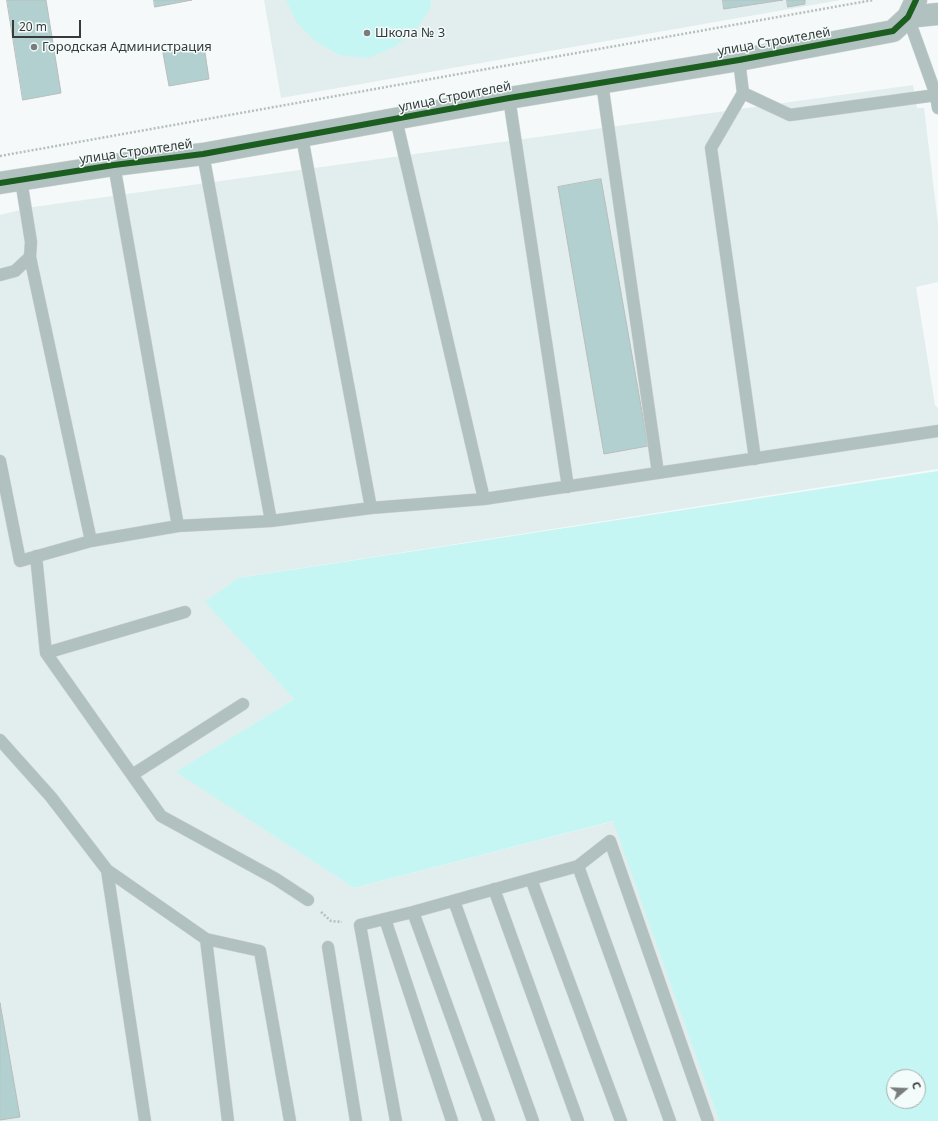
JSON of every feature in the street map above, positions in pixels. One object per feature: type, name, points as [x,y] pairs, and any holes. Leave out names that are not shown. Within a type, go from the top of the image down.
[{"type":"street","points":[[912,8],[938,14]]},
{"type":"street","name":"улица Строителей","points":[[10,181],[114,165],[203,154],[509,98],[739,60],[893,31],[912,8]]},
{"type":"lane","points":[[912,8],[936,95],[938,108]]},
{"type":"lane","points":[[739,60],[743,93],[711,148],[755,459]]},
{"type":"lane","points":[[602,83],[658,473]]},
{"type":"lane","points":[[743,93],[790,116],[936,95]]},
{"type":"lane","points":[[509,98],[568,487]]},
{"type":"lane","points":[[396,119],[484,499]]},
{"type":"lane","points":[[302,137],[371,508]]},
{"type":"lane","points":[[203,154],[271,521]]},
{"type":"lane","points":[[114,165],[178,526]]},
{"type":"lane","points":[[10,181],[31,242],[30,257],[91,541]]},
{"type":"lane","points":[[0,274],[15,271],[30,257]]},
{"type":"lane","points":[[0,461],[20,561],[91,541],[178,526],[271,521],[371,508],[484,499],[938,432]]},
{"type":"lane","points":[[36,556],[46,653],[161,816],[276,879],[308,900]]},
{"type":"lane","points":[[46,653],[185,612]]},
{"type":"lane","points":[[132,775],[243,704]]},
{"type":"lane","points":[[0,740],[51,797],[107,870],[206,939],[260,951],[290,1121]]},
{"type":"lane","points":[[396,1121],[360,925],[414,912],[578,866],[610,841],[708,1121]]},
{"type":"lane","points":[[578,866],[670,1121]]},
{"type":"lane","points":[[107,870],[145,1121]]},
{"type":"lane","points":[[531,879],[621,1121]]},
{"type":"lane","points":[[494,890],[578,1121]]},
{"type":"lane","points":[[454,901],[533,1121]]},
{"type":"lane","points":[[414,912],[489,1121]]},
{"type":"lane","points":[[384,919],[452,1121]]},
{"type":"lane","points":[[206,939],[228,1121]]},
{"type":"lane","points":[[328,947],[356,1121]]},
{"type":"lane","points":[[438,1079],[445,1121]]},
{"type":"path","points":[[0,156],[873,0]]},
{"type":"shaded area","points":[[264,0],[841,0],[281,98]]},
{"type":"shaded area","points":[[286,0],[431,0],[430,9],[415,31],[394,47],[368,58],[340,55],[316,42],[297,23]]},
{"type":"shaded area","points":[[913,85],[917,108],[924,108],[938,223],[938,282],[916,287],[935,405],[938,408],[938,469],[238,578],[206,602],[294,699],[177,772],[354,888],[614,821],[719,1121],[0,1121],[0,215],[33,207]]},
{"type":"shaded area","points":[[938,471],[938,1121],[719,1121],[613,821],[354,888],[176,772],[294,699],[205,602],[238,578]]},
{"type":"building","name":"Городская Администрация","points":[[7,0],[46,0],[61,93],[23,100]]},
{"type":"building","points":[[154,0],[192,0],[155,7]]},
{"type":"building","points":[[723,0],[783,0],[724,9]]},
{"type":"building","points":[[787,0],[805,0],[805,4],[788,7]]},
{"type":"building","points":[[204,46],[209,79],[169,86],[163,53]]},
{"type":"building","points":[[601,179],[648,446],[604,454],[558,187]]},
{"type":"building","points":[[0,1003],[20,1117],[0,1120]]},
{"type":"cycle path","points":[[0,183],[114,165],[203,154],[509,98],[739,60],[893,31],[908,17],[916,0]]},
{"type":"place","name":"Школа № 3","points":[[367,33]]},
{"type":"place","name":"Городская Администрация","points":[[34,47]]}]
